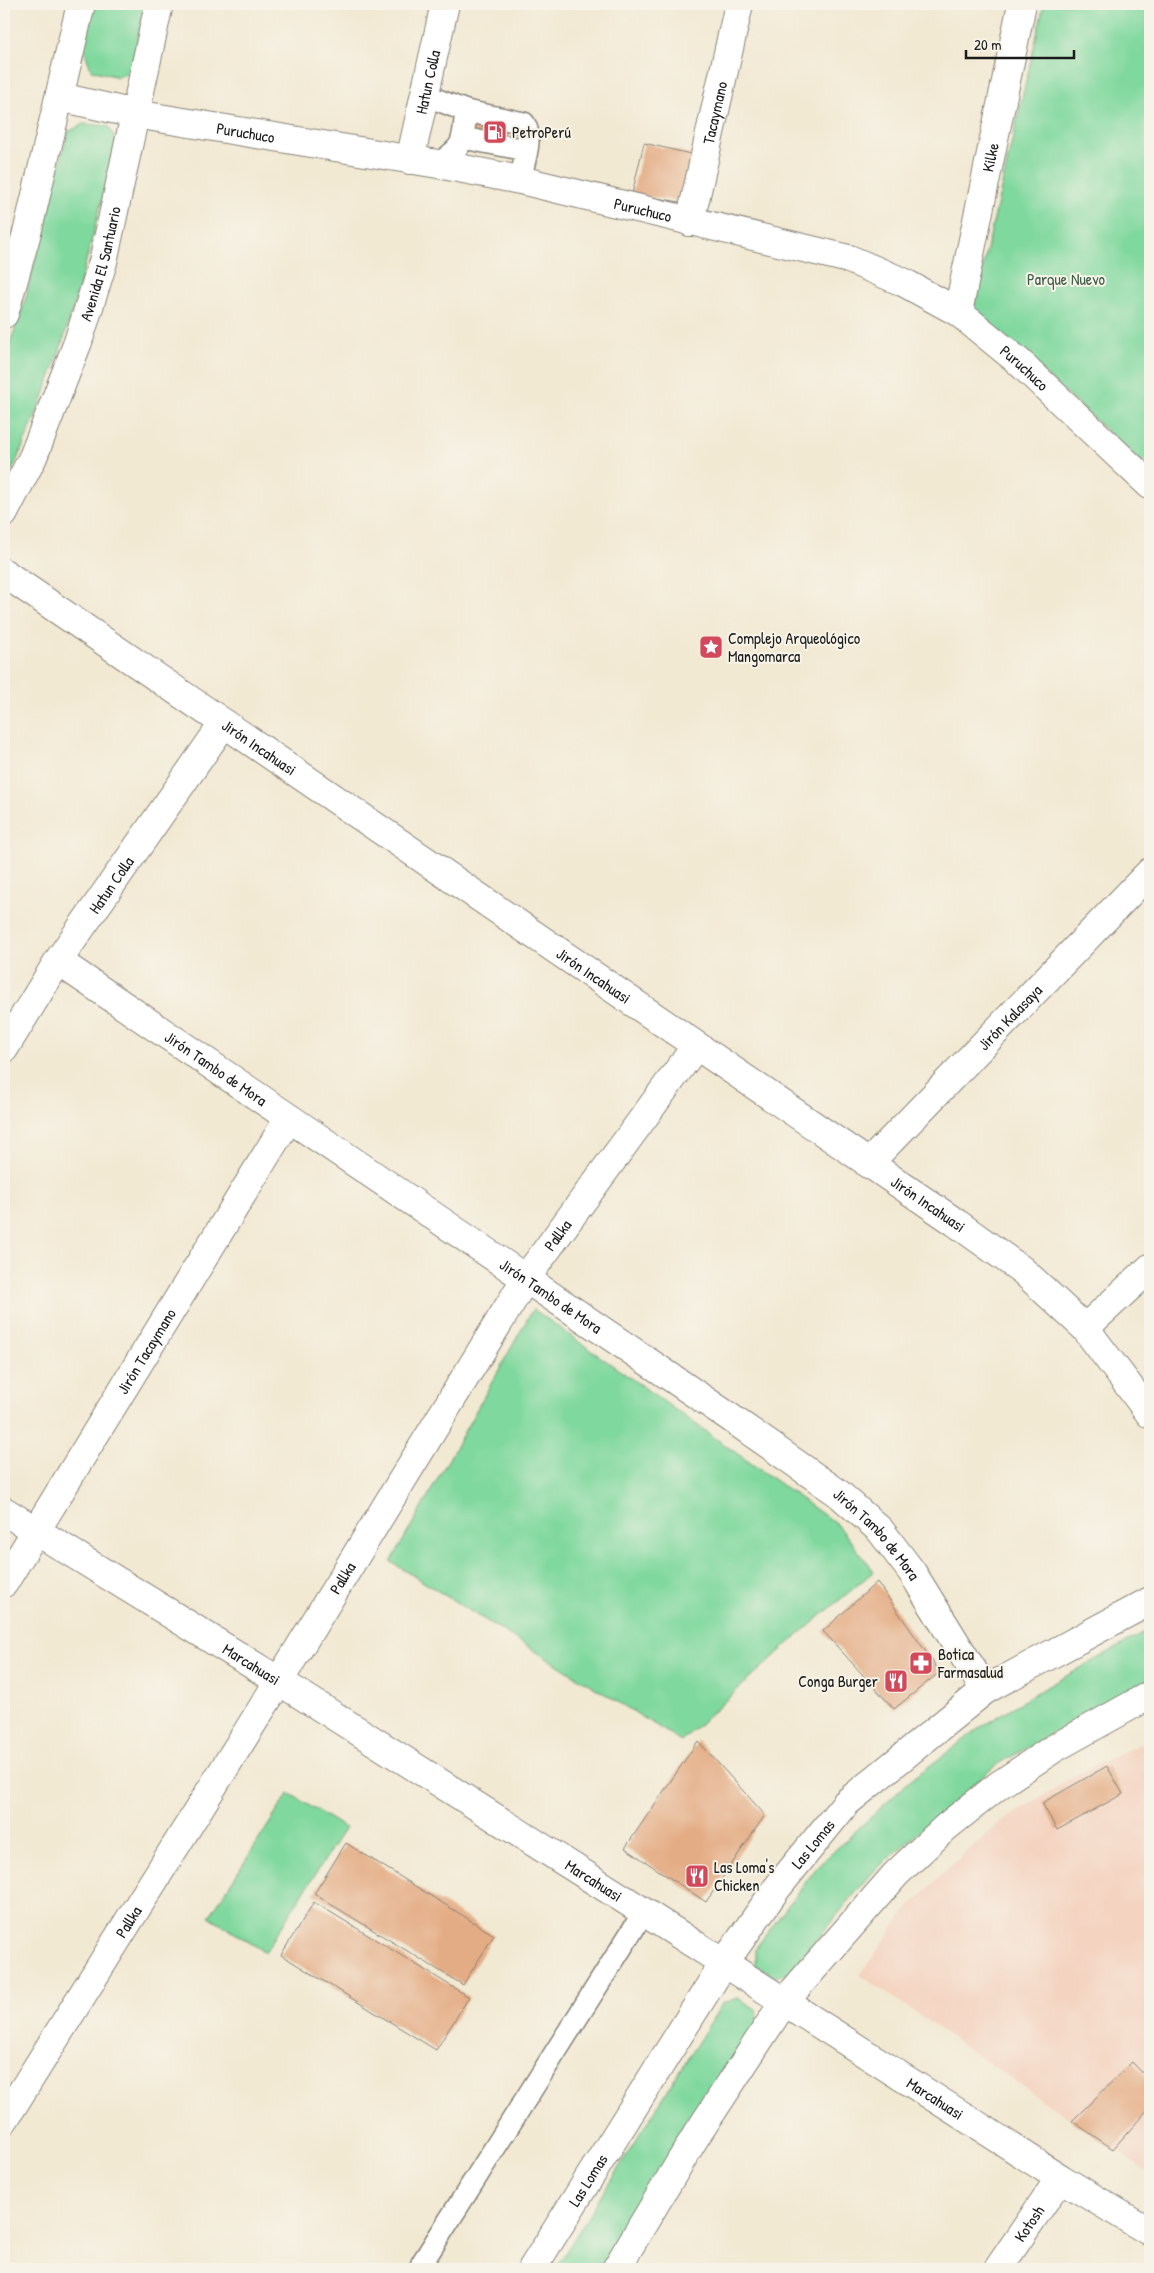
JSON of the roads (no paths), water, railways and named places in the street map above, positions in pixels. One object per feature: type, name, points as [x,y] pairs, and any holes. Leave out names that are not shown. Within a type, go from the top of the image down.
[{"type":"street","points":[[4,314],[28,229],[81,4]]},
{"type":"street","name":"Avenida El Santuario","points":[[4,513],[33,457],[78,342],[103,262],[159,4]]},
{"type":"street","name":"Hatun Colla","points":[[410,160],[445,4]]},
{"type":"street","name":"Tacaymano","points":[[690,222],[739,4]]},
{"type":"street","name":"Kilke","points":[[958,312],[1022,4]]},
{"type":"street","name":"Puruchuco","points":[[60,97],[135,114],[438,164],[520,180],[849,260],[904,282],[958,312],[1018,361],[1150,485]]},
{"type":"street","name":"Jirón Incahuasi","points":[[4,574],[1022,1270],[1085,1328],[1150,1414]]},
{"type":"street","name":"Hatun Colla","points":[[4,1049],[58,961],[224,723]]},
{"type":"street","name":"Jirón Kalasaya","points":[[868,1164],[1150,872]]},
{"type":"street","name":"Jirón Tambo de Mora","points":[[58,961],[526,1278],[838,1493],[880,1530],[912,1572],[985,1690]]},
{"type":"street","name":"Pallka","points":[[4,2120],[279,1681],[526,1278],[696,1046]]},
{"type":"street","name":"Jirón Tacaymano","points":[[4,1583],[289,1118]]},
{"type":"street","points":[[1085,1328],[1150,1268]]},
{"type":"street","name":"Marcahuasi","points":[[4,1511],[36,1533],[279,1681],[1060,2178],[1150,2232]]},
{"type":"street","name":"Las Lomas","points":[[532,2269],[724,1963],[777,1888],[846,1803],[985,1690],[1150,1601]]},
{"type":"street","points":[[616,2269],[694,2140],[784,2002],[896,1874],[946,1827],[999,1785],[1053,1749],[1150,1695]]},
{"type":"street","name":"Kotosh","points":[[998,2269],[1060,2178]]},
{"type":"lane","points":[[425,95],[466,111],[524,123],[528,129],[520,180]]},
{"type":"lane","points":[[438,164],[458,149],[463,138],[466,111]]},
{"type":"lane","points":[[463,138],[526,150]]},
{"type":"lane","points":[[420,2269],[644,1912]]},
{"type":"place","name":"PetroPerú","points":[[495,132]]},
{"type":"place","name":"Complejo Arqueológico Mangomarca","points":[[711,647]]},
{"type":"place","name":"Botica Farmasalud","points":[[921,1663]]},
{"type":"place","name":"Conga Burger","points":[[896,1681]]},
{"type":"place","name":"Las Loma's Chicken","points":[[697,1876]]},
{"type":"park label","name":"Parque Nuevo","points":[[1066,279]]}]
